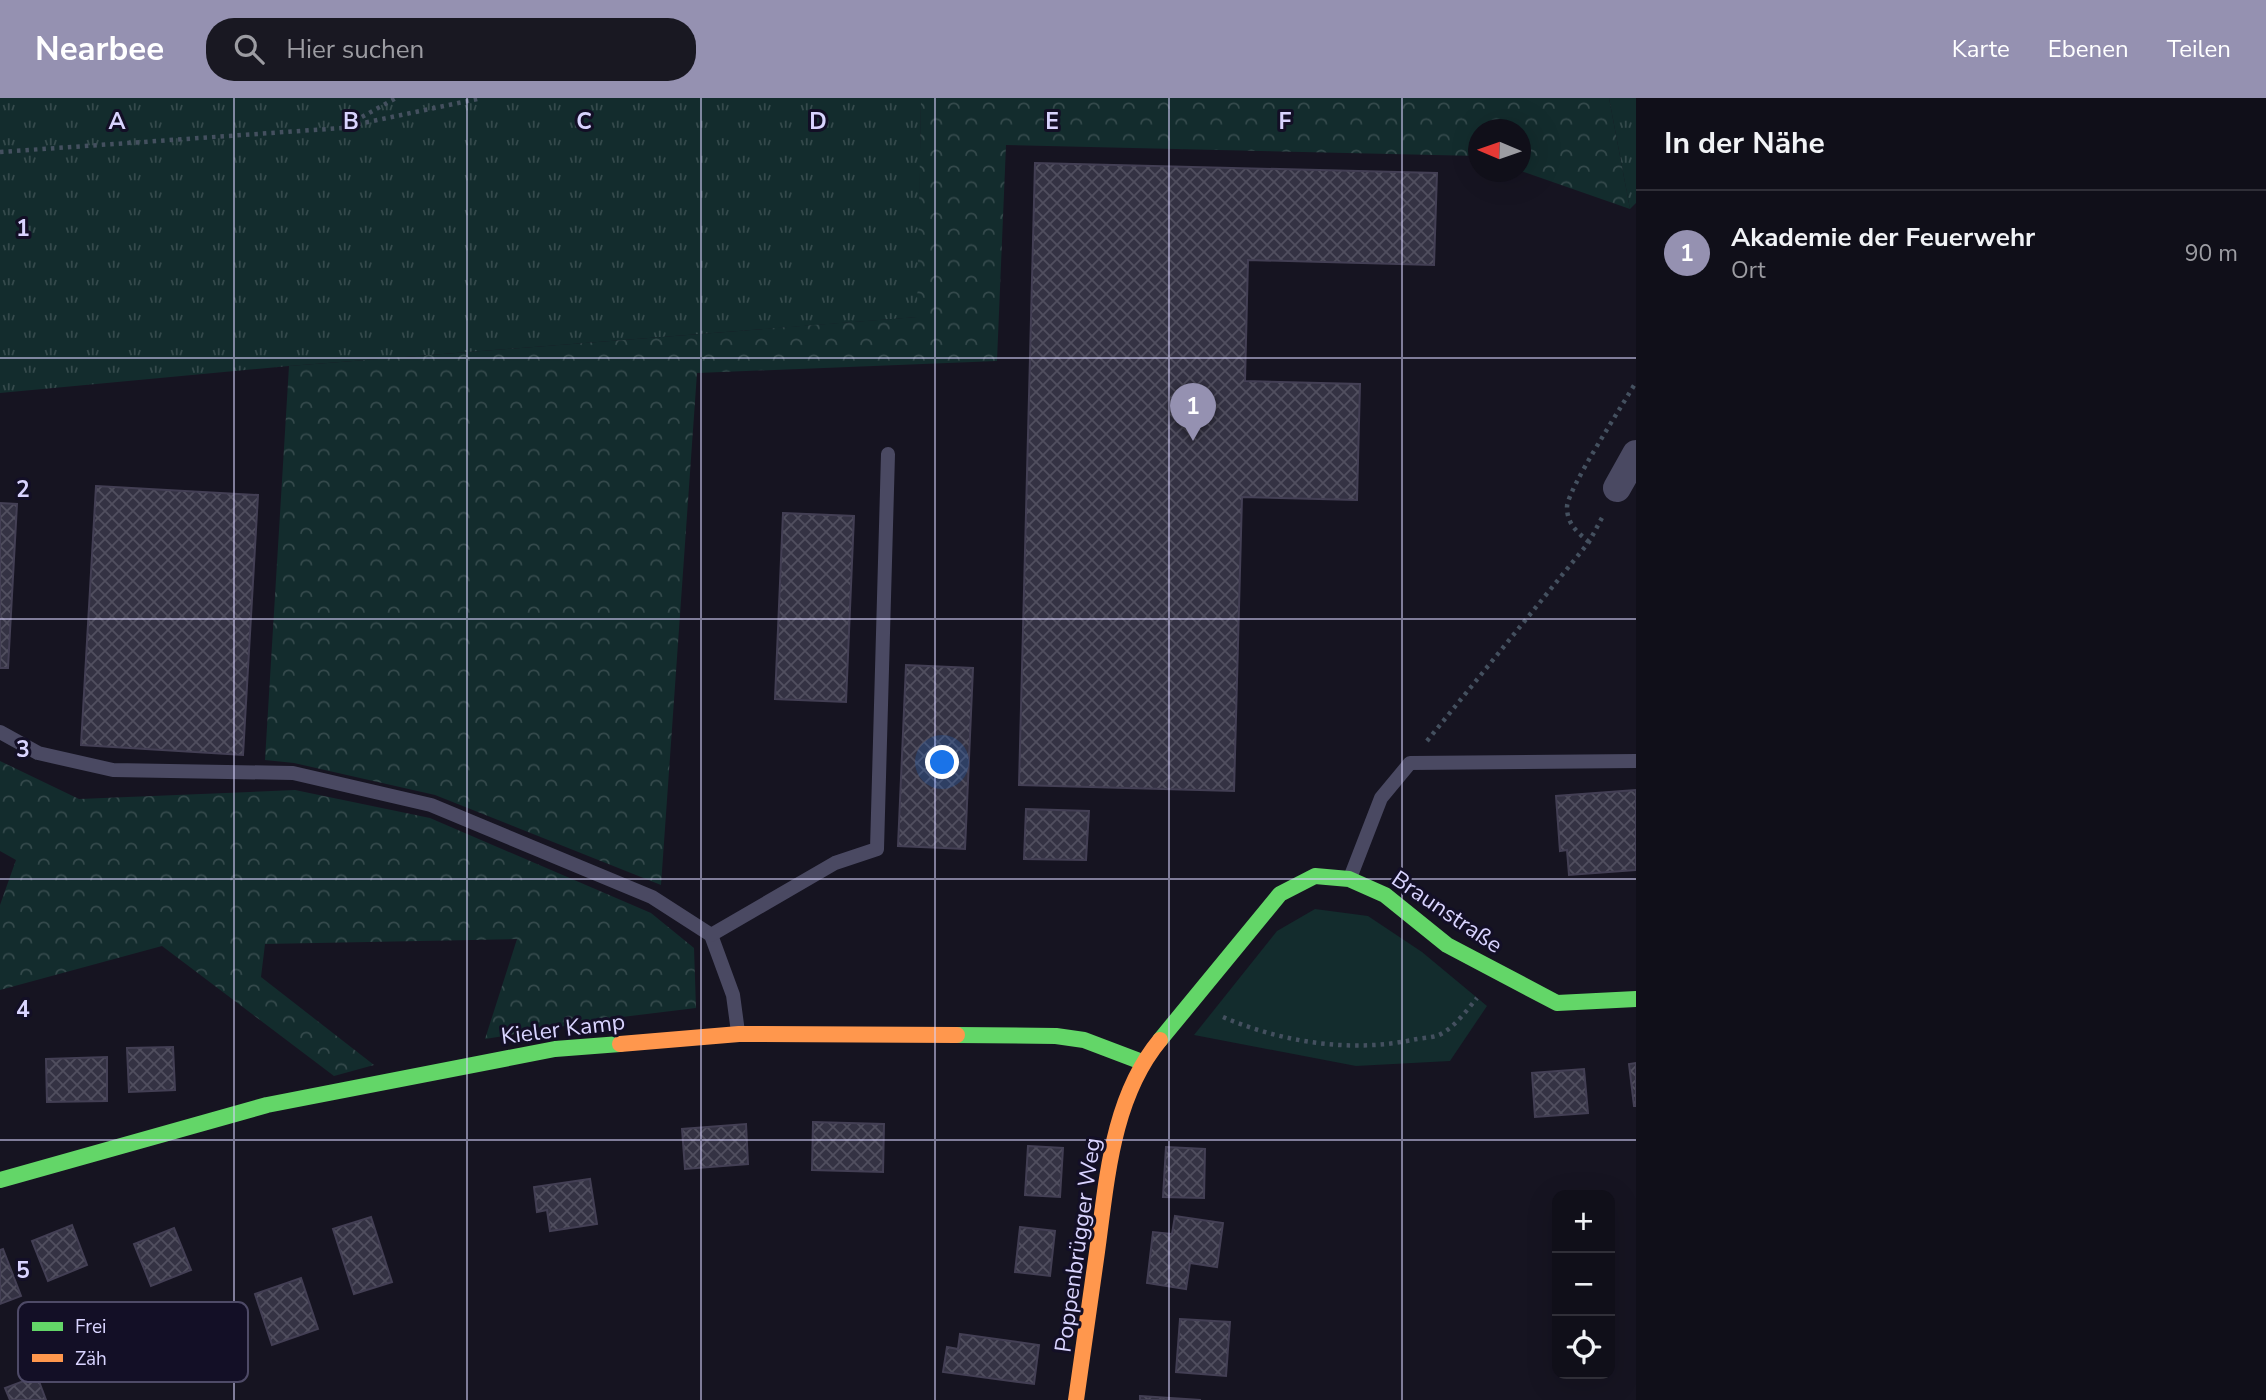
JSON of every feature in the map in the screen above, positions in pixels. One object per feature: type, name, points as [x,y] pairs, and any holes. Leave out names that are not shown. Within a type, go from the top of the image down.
[{"type":"street","points":[[1617,488],[1636,454]]},
{"type":"street","name":"Poppenbrügger Weg","points":[[1076,1400],[1082,1374],[1108,1171],[1121,1114],[1142,1062],[1280,894],[1315,876],[1349,879]]},
{"type":"street","name":"Braunstraße","points":[[1349,879],[1385,895],[1447,945],[1497,974],[1557,1003],[1636,999]]},
{"type":"street","name":"Kieler Kamp","points":[[0,1180],[279,1102],[555,1049],[739,1034],[1056,1036],[1084,1040],[1142,1062]]},
{"type":"lane","points":[[711,935],[835,863],[877,849],[888,454]]},
{"type":"lane","points":[[0,732],[38,753],[113,770],[293,773],[431,805],[652,897],[711,935],[733,995],[739,1034]]},
{"type":"lane","points":[[1349,879],[1381,798],[1410,763],[1636,761]]},
{"type":"path","points":[[342,128],[396,98]]},
{"type":"path","points":[[0,152],[342,128],[482,98]]},
{"type":"path","points":[[1410,763],[1589,542],[1617,488]]},
{"type":"path","points":[[1190,1003],[1237,1023],[1306,1041],[1340,1046],[1402,1042],[1439,1034],[1463,1015],[1497,974]]},
{"type":"green space","points":[[0,98],[921,98],[918,317],[289,366],[0,393]]},
{"type":"green space","points":[[921,98],[1609,98],[1630,209],[1531,174],[1531,119],[1468,119],[1468,156],[1006,145],[997,361],[697,373],[661,885],[435,795],[294,763],[265,760],[289,366],[917,317]]},
{"type":"green space","points":[[1609,98],[1636,98],[1636,203],[1630,209]]},
{"type":"green space","points":[[0,761],[79,799],[295,790],[430,818],[651,913],[694,948],[696,1008],[485,1039],[517,939],[265,944],[261,977],[374,1065],[334,1076],[162,946],[0,990],[0,905],[16,860],[0,851]]},
{"type":"green space","points":[[1315,909],[1368,916],[1422,952],[1487,1006],[1450,1061],[1356,1066],[1194,1035],[1277,931]]},
{"type":"building","points":[[1035,163],[1437,173],[1434,265],[1248,260],[1245,381],[1360,384],[1357,500],[1242,497],[1234,791],[1019,785]]},
{"type":"building","points":[[96,486],[258,495],[243,755],[81,745]]},
{"type":"building","points":[[0,503],[17,504],[8,668],[0,668]]},
{"type":"building","points":[[783,513],[854,516],[846,702],[775,699]]},
{"type":"building","points":[[906,665],[973,668],[965,849],[898,846]]},
{"type":"building","points":[[1636,790],[1636,870],[1569,875],[1567,850],[1560,851],[1556,796]]},
{"type":"building","points":[[1026,809],[1089,811],[1086,860],[1024,859]]},
{"type":"building","points":[[173,1047],[175,1090],[129,1092],[127,1048]]},
{"type":"building","points":[[107,1057],[107,1101],[47,1102],[46,1059]]},
{"type":"building","points":[[1636,1063],[1636,1106],[1634,1106],[1629,1064]]},
{"type":"building","points":[[1584,1069],[1588,1113],[1535,1117],[1532,1073]]},
{"type":"building","points":[[813,1122],[884,1124],[883,1172],[812,1170]]},
{"type":"building","points":[[746,1124],[748,1164],[685,1169],[682,1129]]},
{"type":"building","points":[[1028,1146],[1063,1148],[1060,1197],[1025,1195]]},
{"type":"building","points":[[1166,1147],[1205,1149],[1204,1198],[1163,1197]]},
{"type":"building","points":[[590,1179],[597,1224],[550,1231],[547,1210],[537,1212],[534,1187]]},
{"type":"building","points":[[1175,1216],[1223,1223],[1217,1267],[1190,1263],[1186,1289],[1147,1283],[1153,1232],[1172,1234]]},
{"type":"building","points":[[371,1217],[392,1282],[354,1294],[333,1229]]},
{"type":"building","points":[[72,1225],[87,1265],[48,1281],[32,1241]]},
{"type":"building","points":[[1020,1227],[1055,1231],[1050,1276],[1015,1272]]},
{"type":"building","points":[[174,1228],[191,1270],[151,1286],[134,1244]]},
{"type":"building","points":[[3,1249],[21,1296],[0,1304],[0,1250]]},
{"type":"building","points":[[301,1278],[318,1329],[272,1345],[255,1294]]},
{"type":"building","points":[[1180,1319],[1230,1322],[1226,1376],[1176,1372]]},
{"type":"building","points":[[960,1334],[1039,1345],[1034,1384],[943,1372],[947,1347],[958,1349]]},
{"type":"building","points":[[21,1382],[39,1382],[46,1400],[10,1400],[5,1388]]},
{"type":"building","points":[[1140,1396],[1201,1400],[1140,1400]]},
{"type":"traffic: fast","points":[[1160,1040],[1280,894],[1315,876],[1349,879],[1385,895],[1447,945],[1557,1003],[1636,999]]},
{"type":"traffic: fast","points":[[957,1035],[1056,1036],[1084,1040],[1142,1062]]},
{"type":"traffic: fast","points":[[0,1180],[267,1105],[555,1049],[620,1044]]},
{"type":"traffic: slow","points":[[620,1044],[739,1034],[957,1035]]},
{"type":"traffic: slow","points":[[1076,1400],[1114,1140],[1131,1087],[1160,1040]]},
{"type":"place","name":"Akademie der Feuerwehr","points":[[1193,441]]}]
